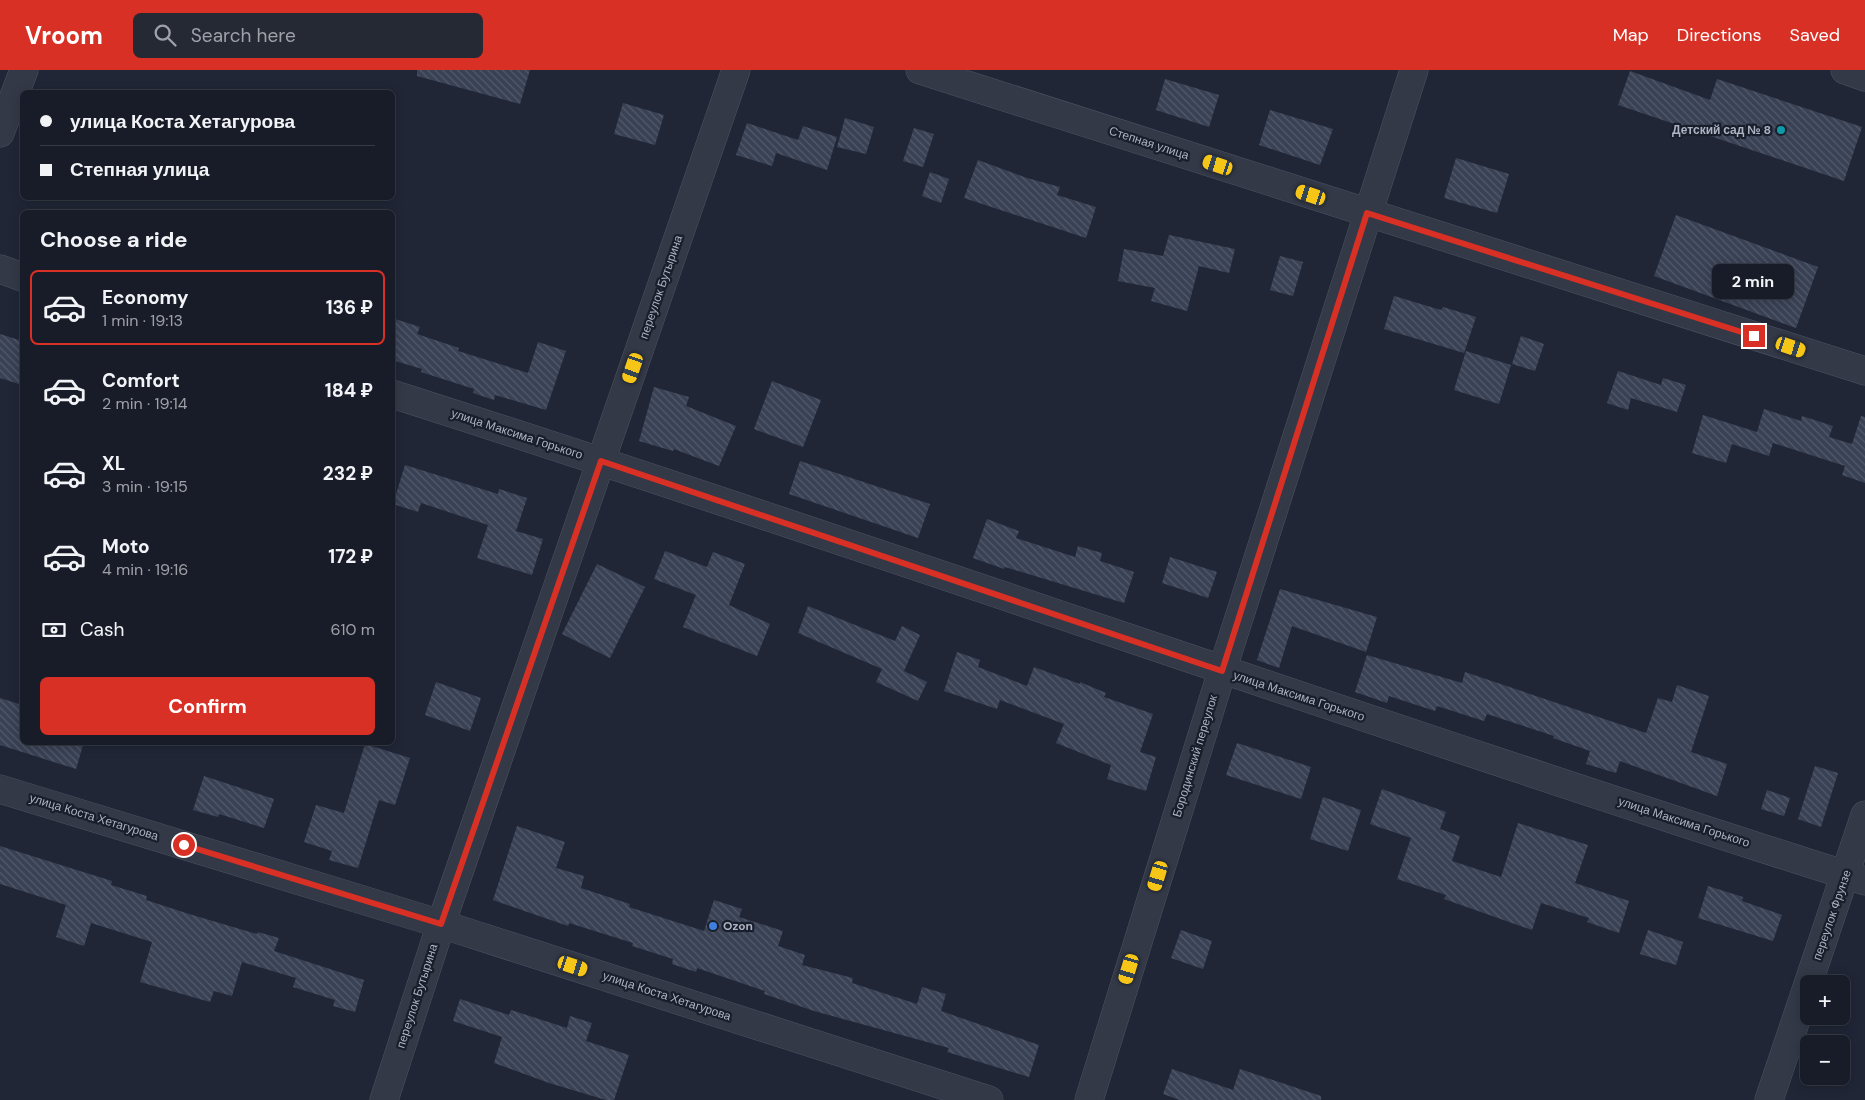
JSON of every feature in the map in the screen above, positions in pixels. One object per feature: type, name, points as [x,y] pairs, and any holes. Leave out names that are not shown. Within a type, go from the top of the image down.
[{"type":"street","points":[[0,133],[24,70]]},
{"type":"street","name":"переулок Бутырина","points":[[384,1100],[441,924],[736,70]]},
{"type":"street","name":"Степная улица","points":[[920,70],[1865,371]]},
{"type":"street","name":"Бородинский переулок","points":[[1089,1100],[1222,671],[1414,70]]},
{"type":"street","points":[[1845,70],[1865,77]]},
{"type":"street","points":[[0,269],[20,276]]},
{"type":"street","name":"улица Максима Горького","points":[[395,395],[601,461],[1222,671],[1855,878]]},
{"type":"street","name":"улица Коста Хетагурова","points":[[0,789],[441,924],[989,1100]]},
{"type":"street","name":"переулок Фрунзе","points":[[1769,1100],[1855,878],[1865,815]]},
{"type":"building","points":[[417,70],[530,70],[520,104],[417,76]]},
{"type":"building","name":"Детский сад № 8","points":[[1630,71],[1710,100],[1717,79],[1862,127],[1844,181],[1618,105]]},
{"type":"building","points":[[1165,79],[1219,95],[1209,127],[1156,110]]},
{"type":"building","points":[[623,103],[664,115],[655,145],[614,134]]},
{"type":"building","points":[[1270,110],[1333,129],[1320,165],[1259,145]]},
{"type":"building","points":[[845,118],[874,127],[866,154],[837,147]]},
{"type":"building","points":[[747,123],[798,140],[803,126],[837,137],[827,170],[776,153],[772,166],[736,155]]},
{"type":"building","points":[[914,128],[934,134],[923,167],[903,161]]},
{"type":"building","points":[[1456,158],[1509,174],[1497,213],[1444,198]]},
{"type":"building","points":[[978,160],[1027,178],[1060,187],[1057,195],[1096,207],[1086,238],[964,198]]},
{"type":"building","points":[[930,172],[949,179],[941,203],[922,196]]},
{"type":"building","points":[[1676,215],[1818,267],[1796,328],[1654,276]]},
{"type":"building","points":[[1169,235],[1235,249],[1229,273],[1199,266],[1187,311],[1151,301],[1155,288],[1118,281],[1124,249],[1163,256]]},
{"type":"building","points":[[1280,256],[1303,262],[1293,296],[1270,290]]},
{"type":"building","points":[[1394,296],[1441,310],[1443,307],[1476,317],[1464,353],[1384,329]]},
{"type":"building","points":[[395,319],[420,327],[417,334],[459,348],[458,351],[528,373],[538,342],[566,351],[546,410],[495,395],[494,400],[473,393],[474,389],[421,372],[422,369],[395,361]]},
{"type":"building","points":[[0,334],[20,340],[20,384],[0,378]]},
{"type":"building","points":[[1521,336],[1544,344],[1535,371],[1512,364]]},
{"type":"building","points":[[1466,351],[1511,365],[1499,404],[1454,390]]},
{"type":"building","points":[[1618,371],[1661,385],[1663,378],[1686,385],[1677,412],[1631,398],[1628,410],[1607,403]]},
{"type":"building","points":[[772,381],[821,400],[803,447],[754,429]]},
{"type":"building","points":[[654,387],[689,397],[686,406],[736,426],[719,466],[674,449],[673,451],[639,441]]},
{"type":"building","points":[[1764,409],[1801,421],[1802,416],[1833,426],[1829,437],[1852,444],[1861,416],[1865,417],[1865,483],[1842,475],[1845,466],[1773,443],[1769,456],[1732,444],[1726,463],[1692,453],[1703,415],[1757,432]]},
{"type":"building","points":[[800,461],[930,504],[918,538],[789,494]]},
{"type":"building","points":[[405,465],[498,494],[499,489],[527,498],[516,531],[543,539],[532,575],[477,558],[488,525],[421,503],[418,512],[395,505],[395,498]]},
{"type":"building","points":[[987,519],[1019,531],[1016,538],[1075,557],[1078,546],[1102,553],[1100,561],[1134,572],[1124,603],[1005,567],[1004,569],[973,558]]},
{"type":"building","points":[[665,551],[707,567],[713,552],[745,564],[729,605],[770,624],[757,656],[683,627],[696,595],[654,579]]},
{"type":"building","points":[[1170,557],[1217,572],[1208,598],[1162,583]]},
{"type":"building","points":[[597,564],[645,587],[610,658],[562,634]]},
{"type":"building","points":[[1280,589],[1377,617],[1366,652],[1292,626],[1279,668],[1257,660]]},
{"type":"building","points":[[808,606],[895,641],[902,626],[920,635],[904,671],[927,682],[918,701],[876,682],[882,669],[798,633]]},
{"type":"building","points":[[957,652],[980,660],[978,667],[1027,686],[1034,667],[1080,684],[1080,682],[1106,693],[1104,697],[1153,714],[1140,752],[1156,757],[1146,791],[1107,779],[1111,765],[1056,743],[1064,724],[1000,700],[997,709],[944,691]]},
{"type":"building","points":[[1367,655],[1462,683],[1465,672],[1646,733],[1658,698],[1672,702],[1677,685],[1709,696],[1691,752],[1727,764],[1717,796],[1620,761],[1616,773],[1586,764],[1590,751],[1553,738],[1554,736],[1487,714],[1484,721],[1437,706],[1435,711],[1389,696],[1387,703],[1355,692]]},
{"type":"building","points":[[436,682],[481,698],[470,731],[425,715]]},
{"type":"building","points":[[0,698],[20,704],[20,745],[83,745],[76,769],[0,745]]},
{"type":"building","points":[[1237,743],[1311,767],[1301,799],[1226,775]]},
{"type":"building","points":[[365,745],[410,758],[395,805],[379,800],[358,868],[329,860],[332,851],[304,842],[316,805],[344,813]]},
{"type":"building","points":[[1815,766],[1838,773],[1821,827],[1798,819]]},
{"type":"building","points":[[204,776],[274,799],[264,828],[219,814],[218,817],[193,810]]},
{"type":"building","points":[[1382,789],[1446,812],[1440,829],[1460,836],[1452,861],[1501,877],[1518,823],[1588,845],[1575,883],[1629,901],[1619,933],[1587,922],[1589,918],[1541,903],[1532,930],[1444,899],[1446,895],[1397,879],[1411,838],[1370,824]]},
{"type":"building","points":[[1767,790],[1790,798],[1784,816],[1761,809]]},
{"type":"building","points":[[1323,797],[1361,810],[1348,851],[1310,839]]},
{"type":"building","points":[[517,826],[565,842],[556,868],[584,876],[581,888],[630,904],[629,907],[704,931],[714,900],[742,909],[739,917],[783,931],[778,946],[805,955],[802,965],[853,978],[852,983],[917,1004],[922,987],[946,994],[941,1011],[1039,1045],[1029,1077],[947,1052],[949,1048],[814,1011],[764,994],[765,991],[697,968],[696,972],[672,964],[673,959],[632,946],[633,943],[569,923],[568,926],[493,900]]},
{"type":"building","points":[[0,846],[112,881],[111,885],[147,896],[146,900],[257,934],[258,932],[279,938],[274,951],[364,980],[355,1012],[333,1006],[335,1000],[293,987],[296,978],[242,962],[232,996],[214,991],[210,1002],[140,982],[152,942],[91,923],[84,946],[56,937],[66,905],[0,884]]},
{"type":"building","points":[[1708,886],[1743,897],[1742,901],[1782,915],[1773,941],[1698,918]]},
{"type":"building","points":[[1181,930],[1212,941],[1203,969],[1171,958]]},
{"type":"building","points":[[1648,930],[1683,942],[1676,965],[1640,954]]},
{"type":"building","points":[[460,999],[509,1015],[511,1010],[567,1028],[570,1016],[592,1023],[586,1041],[629,1055],[614,1100],[606,1100],[549,1083],[494,1063],[502,1037],[453,1021]]},
{"type":"building","points":[[1172,1069],[1233,1090],[1240,1069],[1321,1096],[1321,1100],[1180,1100],[1163,1094]]},
{"type":"place","name":"Детский сад № 8","points":[[1781,130]]},
{"type":"place","name":"Ozon","points":[[713,926]]},
{"type":"route","points":[[184,845],[441,924],[601,461],[1222,671],[1367,213],[1754,336]]}]
